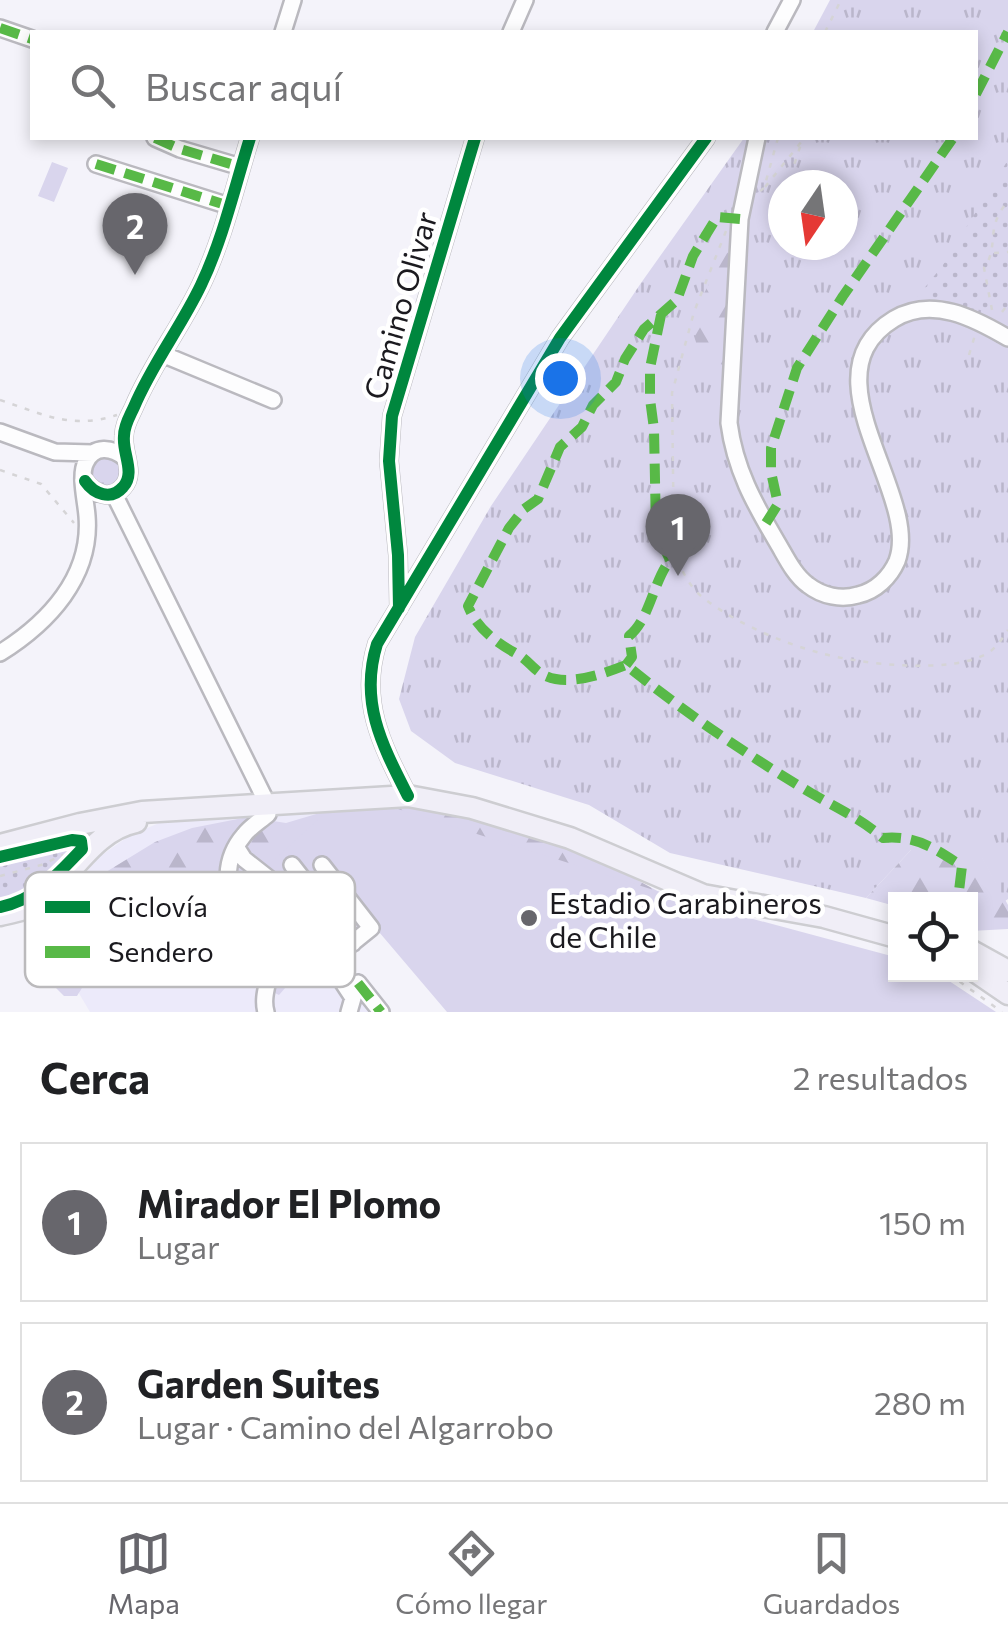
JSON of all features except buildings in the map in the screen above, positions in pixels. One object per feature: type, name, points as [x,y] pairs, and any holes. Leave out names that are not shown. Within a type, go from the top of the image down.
[{"type":"main road","points":[[0,846],[142,812],[408,796],[448,802],[570,838],[667,882],[718,900],[888,925]]},
{"type":"main road","points":[[67,872],[99,841],[126,824],[207,809]]},
{"type":"main road","points":[[0,915],[25,907]]},
{"type":"main road","points":[[824,917],[888,935]]},
{"type":"main road","points":[[978,954],[1008,971]]},
{"type":"main road","points":[[978,973],[1008,994]]},
{"type":"street","points":[[284,30],[294,0]]},
{"type":"street","points":[[512,30],[525,0]]},
{"type":"street","points":[[777,30],[792,0]]},
{"type":"street","points":[[0,28],[30,38]]},
{"type":"street","points":[[160,140],[241,167]]},
{"type":"street","points":[[88,529],[109,494],[128,478],[124,430],[203,280],[249,140]]},
{"type":"street","name":"Camino Olivar","points":[[399,608],[397,540],[388,460],[392,416],[474,140]]},
{"type":"street","points":[[408,796],[378,736],[369,696],[377,644],[560,338],[705,140]]},
{"type":"street","points":[[757,140],[740,219],[728,406],[734,454],[750,497],[794,572],[807,585],[823,594],[850,597],[875,588],[888,576],[900,552],[900,534],[859,387],[860,366],[868,345],[890,322],[920,309],[953,311],[1008,338]]},
{"type":"street","points":[[96,164],[229,206]]},
{"type":"street","points":[[162,354],[274,400]]},
{"type":"street","points":[[0,653],[32,632],[60,601],[80,566],[88,529],[84,477],[87,458],[124,430]]},
{"type":"street","points":[[0,432],[55,452],[84,477],[92,490],[109,494],[267,803],[268,814],[245,833],[228,872]]},
{"type":"street","points":[[55,452],[114,450],[124,458]]},
{"type":"street","points":[[237,848],[261,872]]},
{"type":"street","points":[[292,865],[297,872]]},
{"type":"street","points":[[322,865],[327,872]]},
{"type":"street","points":[[355,907],[371,928],[355,942]]},
{"type":"street","points":[[358,983],[381,1012]]},
{"type":"street","points":[[266,987],[263,1001],[266,1012]]},
{"type":"street","points":[[346,987],[354,998],[349,1012]]},
{"type":"path","points":[[827,30],[841,0]]},
{"type":"path","points":[[768,182],[762,189],[777,140]]},
{"type":"path","points":[[778,170],[802,141],[793,170]]},
{"type":"path","points":[[992,310],[984,268],[992,253],[990,237],[997,216],[1008,201]]},
{"type":"path","points":[[740,219],[721,238],[694,312],[672,393],[674,550],[682,572],[700,594],[750,626],[820,653],[886,664],[944,664],[984,655],[998,645],[1008,630]]},
{"type":"path","points":[[992,253],[1008,252]]},
{"type":"path","points":[[1002,312],[1008,304]]},
{"type":"path","points":[[969,355],[978,324]]},
{"type":"path","points":[[0,400],[80,423],[133,409]]},
{"type":"path","points":[[0,470],[41,484],[82,531],[88,529]]},
{"type":"path","points":[[54,844],[74,847]]},
{"type":"path","points":[[61,872],[74,847]]},
{"type":"path","points":[[0,876],[41,865],[74,847]]},
{"type":"path","points":[[960,982],[1002,1012]]},
{"type":"shaded area","points":[[331,808],[336,872],[87,872],[99,857],[129,836],[159,823]]},
{"type":"shaded area","points":[[75,987],[353,987],[371,1012],[90,1012]]},
{"type":"green space","points":[[830,0],[1008,0],[1008,899],[1005,901],[982,858],[911,850],[866,898],[670,853],[589,805],[455,763],[411,731],[399,699],[415,637],[491,506],[743,140],[978,140],[978,30],[814,30]]},
{"type":"green space","points":[[1008,160],[1008,313],[914,301],[943,265]]},
{"type":"green space","points":[[52,162],[68,168],[54,202],[38,196]]},
{"type":"green space","points":[[730,245],[723,365],[697,355],[694,312]]},
{"type":"green space","points":[[105,456],[116,460],[120,471],[116,482],[105,486],[94,482],[90,471],[94,460]]},
{"type":"green space","points":[[408,801],[597,858],[661,893],[532,865],[355,929],[355,872],[106,872],[155,842],[192,828],[248,817],[286,823],[323,812]]},
{"type":"green space","name":"Estadio Carabineros de Chile","points":[[331,808],[398,809],[701,905],[888,955],[888,982],[951,982],[996,1012],[447,1012],[379,932],[355,948],[355,872],[270,872],[266,867]]},
{"type":"green space","points":[[99,832],[59,872],[25,872],[25,896],[0,907],[0,853]]},
{"type":"green space","points":[[944,845],[982,857],[1008,905],[1008,929],[978,931],[978,892],[888,892],[888,904],[866,898],[911,850]]},
{"type":"green space","points":[[55,987],[83,987],[77,996],[64,996]]},
{"type":"green space","points":[[263,987],[286,987],[279,995]]},
{"type":"marked path","points":[[0,28],[30,38]]},
{"type":"marked path","points":[[978,90],[1008,32]]},
{"type":"marked path","points":[[160,140],[241,167]]},
{"type":"marked path","points":[[766,523],[778,504],[771,448],[797,368],[952,140]]},
{"type":"marked path","points":[[96,164],[229,206]]},
{"type":"marked path","points":[[740,219],[717,217],[693,256],[677,300],[644,329],[616,382],[593,405],[582,427],[560,447],[538,499],[509,528],[468,606],[488,634],[551,678],[573,680],[626,665],[740,748],[883,838],[925,844],[962,866],[959,892]]},
{"type":"marked path","points":[[661,315],[650,368],[650,399],[656,531],[670,560]]},
{"type":"marked path","points":[[626,665],[632,657],[629,636],[642,620],[664,569],[670,560],[678,559]]},
{"type":"marked path","points":[[358,983],[381,1012]]},
{"type":"cycle path","points":[[85,481],[108,495],[127,481],[126,424],[209,267],[249,140]]},
{"type":"cycle path","points":[[399,608],[389,461],[392,416],[474,140]]},
{"type":"cycle path","points":[[408,796],[382,741],[372,704],[372,665],[377,644],[560,338],[705,140]]},
{"type":"cycle path","points":[[0,857],[81,841],[82,849],[60,872]]},
{"type":"cycle path","points":[[0,907],[25,898]]},
{"type":"place","name":"Garden Suites","points":[[135,275]]},
{"type":"place","name":"Mirador El Plomo","points":[[678,576]]},
{"type":"place","name":"Estadio Carabineros de Chile","points":[[529,918]]}]
